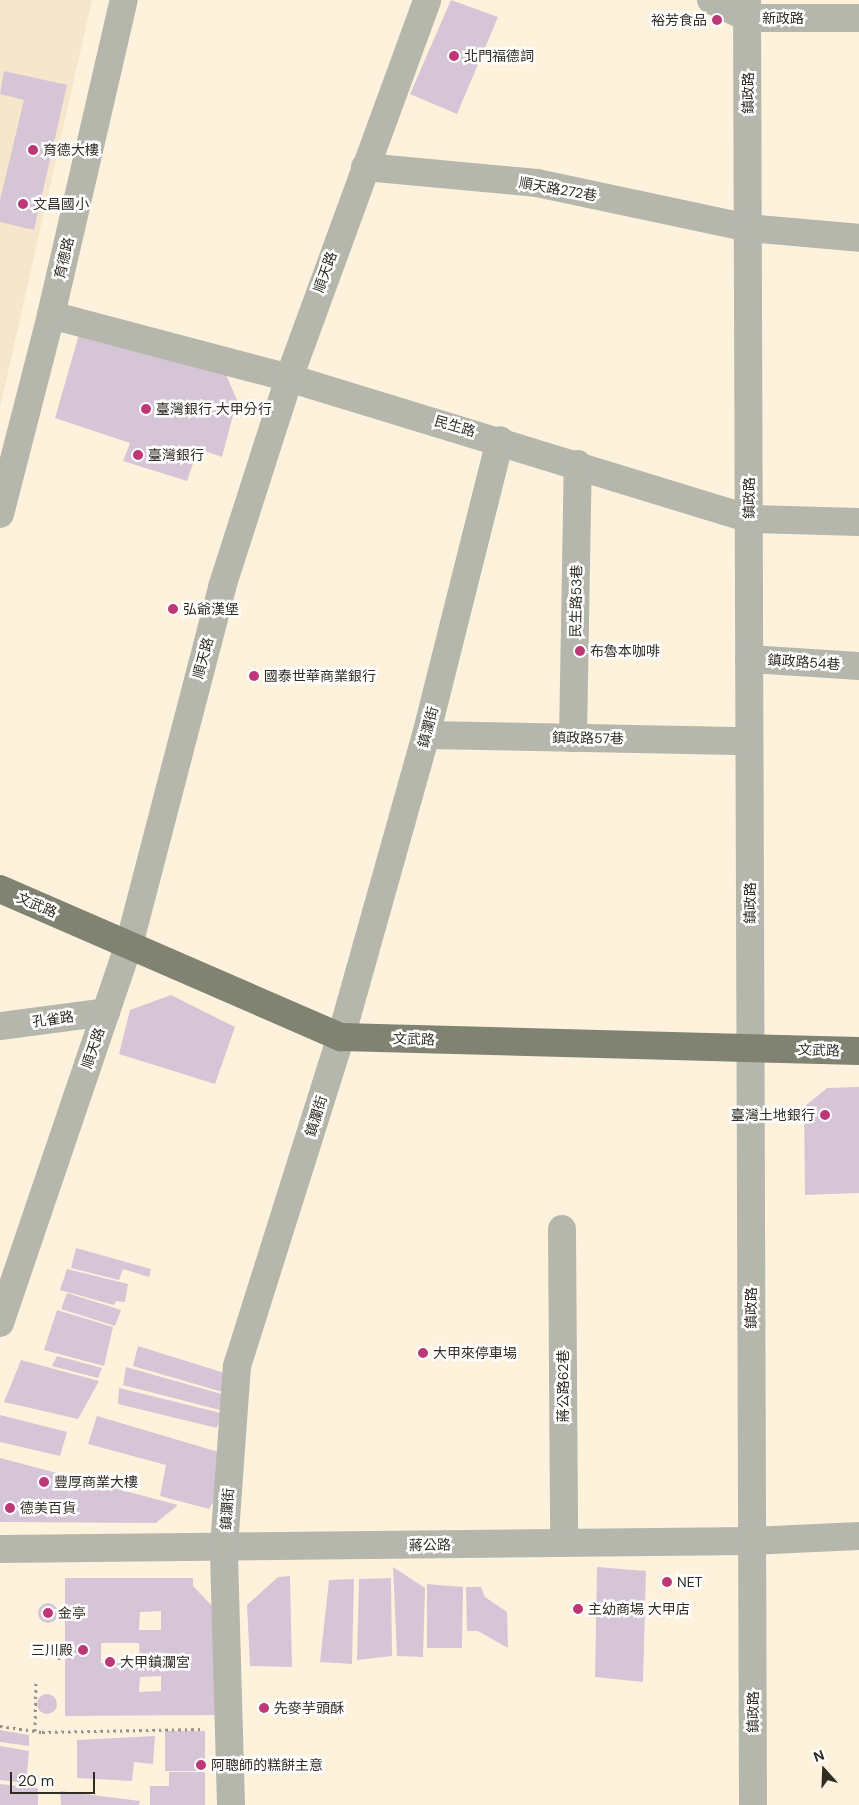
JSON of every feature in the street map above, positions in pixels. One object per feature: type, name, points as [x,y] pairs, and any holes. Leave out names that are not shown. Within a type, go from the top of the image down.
[{"type":"main road","name":"文武路","points":[[0,889],[341,1037],[859,1051]]},
{"type":"street","name":"育德路","points":[[0,514],[51,315],[124,0]]},
{"type":"street","name":"順天路","points":[[0,1323],[129,945],[222,588],[289,378],[426,0]]},
{"type":"street","name":"新政路","points":[[711,0],[748,9],[859,18]]},
{"type":"street","name":"鎮政路","points":[[748,9],[753,1805]]},
{"type":"street","name":"順天路272巷","points":[[365,168],[538,183],[748,228],[859,238]]},
{"type":"street","name":"民生路","points":[[51,315],[289,378],[500,440],[749,519],[859,522]]},
{"type":"street","name":"鎮瀾街","points":[[231,1805],[224,1547],[238,1366],[341,1037],[426,735],[500,440]]},
{"type":"street","name":"民生路53巷","points":[[573,738],[578,464]]},
{"type":"street","name":"鎮政路54巷","points":[[749,659],[859,666]]},
{"type":"street","name":"鎮政路57巷","points":[[426,735],[749,741]]},
{"type":"street","name":"孔雀路","points":[[0,1026],[106,1012]]},
{"type":"street","name":"蔣公路62巷","points":[[562,1229],[564,1543]]},
{"type":"street","name":"蔣公路","points":[[0,1549],[751,1541],[859,1536]]},
{"type":"path","points":[[58,1658],[65,1658]]},
{"type":"path","points":[[35,1731],[36,1681]]},
{"type":"path","points":[[0,1726],[35,1731],[230,1729]]},
{"type":"shaded area","name":"文昌國小","points":[[0,0],[92,0],[0,408]]},
{"type":"building","name":"北門福德詞","points":[[451,0],[498,17],[457,114],[410,94]]},
{"type":"building","name":"育德大樓","points":[[4,71],[67,85],[34,230],[0,222],[0,200],[24,100],[0,94]]},
{"type":"building","name":"臺灣銀行 大甲分行","points":[[80,331],[224,370],[237,400],[222,457],[198,449],[187,481],[123,461],[130,443],[55,418]]},
{"type":"building","points":[[171,995],[235,1027],[215,1084],[119,1054],[130,1010]]},
{"type":"building","points":[[859,1087],[859,1193],[805,1195],[804,1107],[827,1088]]},
{"type":"building","points":[[76,1248],[151,1269],[149,1277],[123,1269],[119,1280],[71,1268]]},
{"type":"building","points":[[67,1269],[128,1284],[125,1302],[116,1301],[114,1305],[60,1290]]},
{"type":"building","points":[[67,1293],[121,1310],[115,1326],[61,1309]]},
{"type":"building","points":[[57,1310],[113,1327],[104,1366],[44,1350]]},
{"type":"building","points":[[138,1346],[231,1375],[226,1393],[133,1366]]},
{"type":"building","points":[[57,1356],[102,1368],[98,1378],[52,1366]]},
{"type":"building","points":[[21,1360],[99,1381],[78,1419],[4,1402]]},
{"type":"building","points":[[126,1367],[225,1395],[220,1410],[123,1385]]},
{"type":"building","points":[[119,1388],[221,1413],[217,1428],[118,1404]]},
{"type":"building","points":[[0,1415],[67,1432],[60,1456],[0,1442]]},
{"type":"building","points":[[97,1416],[222,1453],[217,1496],[209,1509],[160,1496],[166,1465],[88,1444]]},
{"type":"building","name":"豐厚商業大樓","points":[[0,1458],[178,1505],[156,1523],[0,1522]]},
{"type":"building","points":[[393,1567],[425,1588],[423,1657],[397,1656]]},
{"type":"building","points":[[597,1567],[646,1571],[643,1682],[595,1677]]},
{"type":"building","points":[[290,1576],[292,1667],[250,1666],[247,1605],[278,1577]]},
{"type":"building","points":[[65,1578],[193,1578],[193,1586],[215,1609],[215,1715],[65,1716]],"holes":[[[161,1611],[161,1630],[139,1630],[140,1612]],[[101,1643],[139,1643],[140,1663],[101,1663]],[[161,1676],[161,1691],[139,1692],[140,1677]]]},
{"type":"building","points":[[391,1578],[392,1656],[357,1660],[359,1579]]},
{"type":"building","points":[[354,1579],[352,1664],[320,1662],[329,1580]]},
{"type":"building","points":[[427,1584],[463,1587],[462,1648],[427,1648]]},
{"type":"building","points":[[466,1587],[481,1587],[485,1597],[507,1612],[508,1648],[478,1631],[467,1631]]},
{"type":"building","name":"金亭","points":[[48,1603],[55,1606],[58,1613],[55,1620],[48,1623],[41,1620],[38,1613],[41,1606]]},
{"type":"building","points":[[47,1694],[54,1697],[57,1704],[54,1711],[47,1714],[40,1711],[37,1704],[40,1697]]},
{"type":"building","points":[[0,1730],[29,1735],[29,1746],[0,1742]]},
{"type":"building","points":[[165,1731],[205,1731],[205,1771],[165,1771]]},
{"type":"building","points":[[155,1736],[153,1764],[134,1762],[132,1781],[77,1778],[77,1740]]},
{"type":"building","points":[[0,1746],[29,1751],[26,1783],[0,1780]]},
{"type":"building","points":[[169,1772],[205,1772],[205,1805],[150,1805],[150,1786],[169,1786]]},
{"type":"building","points":[[0,1784],[38,1788],[38,1805],[0,1805]]},
{"type":"building","points":[[60,1791],[140,1801],[139,1805],[61,1805]]},
{"type":"place","name":"裕芳食品","points":[[717,20]]},
{"type":"place","name":"北門福德詞","points":[[454,56]]},
{"type":"place","name":"育德大樓","points":[[33,150]]},
{"type":"place","name":"文昌國小","points":[[23,204]]},
{"type":"place","name":"臺灣銀行 大甲分行","points":[[146,409]]},
{"type":"place","name":"臺灣銀行","points":[[138,455]]},
{"type":"place","name":"弘爺漢堡","points":[[173,609]]},
{"type":"place","name":"布魯本咖啡","points":[[580,651]]},
{"type":"place","name":"國泰世華商業銀行","points":[[254,676]]},
{"type":"place","name":"臺灣土地銀行","points":[[825,1115]]},
{"type":"place","name":"大甲來停車場","points":[[423,1353]]},
{"type":"place","name":"豐厚商業大樓","points":[[44,1482]]},
{"type":"place","name":"德美百貨","points":[[10,1508]]},
{"type":"place","name":"NET","points":[[667,1582]]},
{"type":"place","name":"主幼商場 大甲店","points":[[578,1609]]},
{"type":"place","name":"金亭","points":[[48,1613]]},
{"type":"place","name":"三川殿","points":[[83,1650]]},
{"type":"place","name":"大甲鎮瀾宮","points":[[110,1662]]},
{"type":"place","name":"先麥芋頭酥","points":[[264,1708]]},
{"type":"place","name":"阿聰師的糕餅主意","points":[[201,1765]]}]
